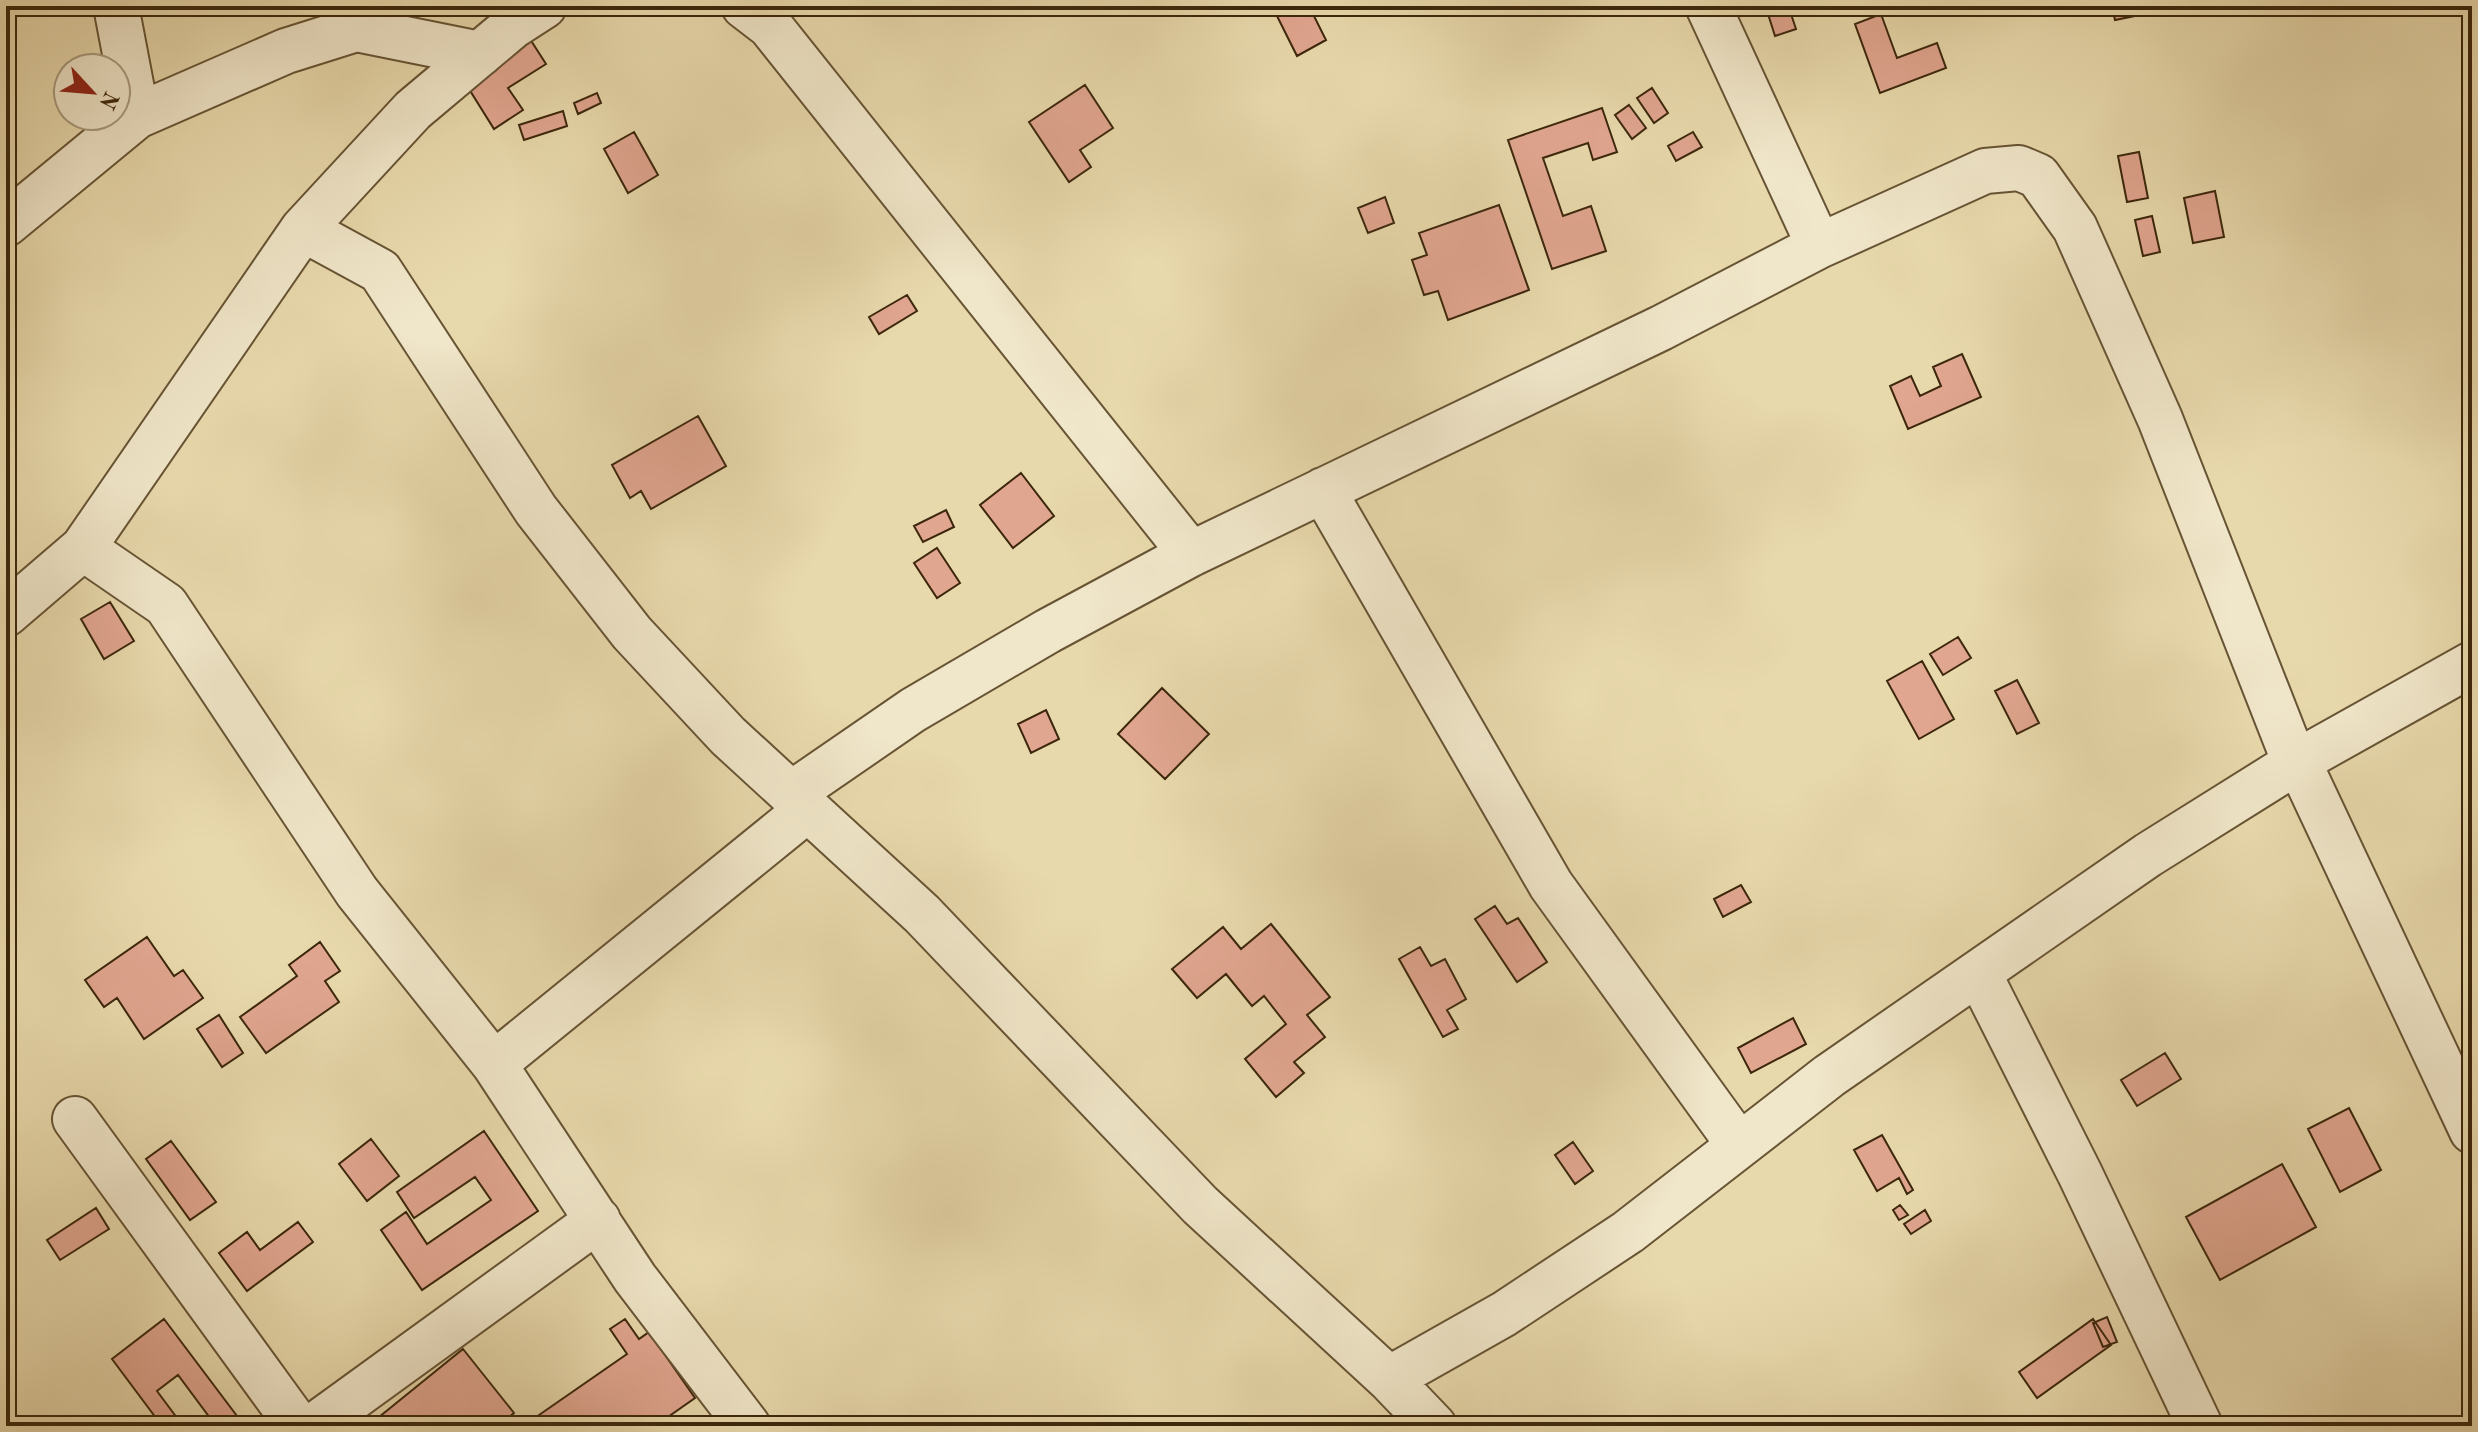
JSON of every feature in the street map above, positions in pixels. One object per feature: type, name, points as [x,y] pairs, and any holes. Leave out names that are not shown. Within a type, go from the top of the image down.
[{"type":"street","points":[[116,6],[137,116]]},
{"type":"street","points":[[6,614],[83,548],[303,229],[413,110],[513,26],[544,6]]},
{"type":"street","points":[[744,6],[770,26],[1191,554]]},
{"type":"street","points":[[1708,6],[1819,246]]},
{"type":"street","points":[[6,224],[137,116],[286,51],[356,29],[480,54]]},
{"type":"street","points":[[494,1064],[800,802],[913,710],[1048,631],[1191,554],[1661,328],[1819,246],[1985,171],[2019,168],[2038,176],[2075,228],[2160,419],[2295,763],[2300,765],[2472,1131]]},
{"type":"street","points":[[303,229],[380,271],[536,510],[632,633],[728,736],[922,914],[1200,1205],[1389,1379],[1434,1426]]},
{"type":"street","points":[[1323,490],[1551,885],[1739,1145]]},
{"type":"street","points":[[83,548],[166,605],[357,892],[494,1064],[635,1278],[748,1426]]},
{"type":"street","points":[[1389,1379],[1504,1314],[1628,1232],[1829,1076],[2148,855],[2295,763],[2472,664]]},
{"type":"street","points":[[1979,974],[2080,1174],[2200,1426]]},
{"type":"street","points":[[75,1119],[298,1426]]},
{"type":"street","points":[[314,1426],[598,1220]]},
{"type":"building","points":[[1272,6],[1309,6],[1326,40],[1297,56]]},
{"type":"building","points":[[2112,6],[2184,6],[2115,20]]},
{"type":"building","points":[[1789,8],[1796,29],[1775,36],[1768,14]]},
{"type":"building","points":[[1881,14],[1897,58],[1937,43],[1946,68],[1880,93],[1855,24]]},
{"type":"building","points":[[530,39],[546,64],[508,88],[523,110],[494,129],[464,81]]},
{"type":"building","points":[[1085,85],[1113,128],[1080,150],[1091,167],[1069,182],[1029,122]]},
{"type":"building","points":[[1652,88],[1668,113],[1654,123],[1637,98]]},
{"type":"building","points":[[597,93],[601,103],[578,114],[574,103]]},
{"type":"building","points":[[1629,105],[1646,128],[1632,139],[1615,115]]},
{"type":"building","points":[[1602,108],[1617,152],[1593,160],[1588,143],[1543,158],[1563,216],[1591,206],[1606,251],[1552,269],[1508,140]]},
{"type":"building","points":[[563,111],[567,126],[524,140],[519,125]]},
{"type":"building","points":[[634,132],[658,175],[628,193],[604,149]]},
{"type":"building","points":[[1693,132],[1702,147],[1676,161],[1668,146]]},
{"type":"building","points":[[2139,152],[2148,198],[2127,202],[2118,156]]},
{"type":"building","points":[[2215,191],[2224,237],[2193,243],[2184,198]]},
{"type":"building","points":[[1385,197],[1394,223],[1368,233],[1358,208]]},
{"type":"building","points":[[1499,205],[1529,290],[1448,320],[1438,291],[1424,295],[1412,260],[1427,255],[1419,233]]},
{"type":"building","points":[[2152,216],[2160,252],[2143,256],[2135,220]]},
{"type":"building","points":[[907,295],[917,311],[879,334],[869,317]]},
{"type":"building","points":[[1962,354],[1981,397],[1908,429],[1890,386],[1911,376],[1920,396],[1941,386],[1933,367]]},
{"type":"building","points":[[698,416],[726,466],[651,509],[641,491],[630,498],[612,465]]},
{"type":"building","points":[[1021,473],[1054,516],[1013,548],[980,505]]},
{"type":"building","points":[[946,510],[954,527],[923,542],[914,526]]},
{"type":"building","points":[[937,548],[960,583],[937,598],[914,563]]},
{"type":"building","points":[[110,602],[134,641],[104,659],[81,619]]},
{"type":"building","points":[[1958,637],[1971,658],[1943,675],[1930,654]]},
{"type":"building","points":[[1922,661],[1954,719],[1919,739],[1887,681]]},
{"type":"building","points":[[2017,680],[2039,723],[2017,734],[1995,691]]},
{"type":"building","points":[[1162,688],[1209,734],[1165,779],[1118,734]]},
{"type":"building","points":[[1046,710],[1059,739],[1031,753],[1018,724]]},
{"type":"building","points":[[1741,885],[1751,902],[1723,917],[1714,899]]},
{"type":"building","points":[[1495,906],[1507,924],[1518,918],[1547,962],[1517,982],[1475,919]]},
{"type":"building","points":[[1271,924],[1330,997],[1307,1015],[1325,1037],[1294,1062],[1304,1073],[1276,1097],[1245,1059],[1286,1024],[1264,996],[1252,1006],[1226,974],[1197,998],[1172,969],[1223,927],[1241,949]]},
{"type":"building","points":[[147,937],[174,976],[183,970],[203,998],[144,1039],[117,998],[104,1007],[85,980]]},
{"type":"building","points":[[320,942],[340,971],[325,981],[339,1002],[266,1053],[240,1017],[297,976],[289,965]]},
{"type":"building","points":[[1420,947],[1431,966],[1445,959],[1466,999],[1447,1010],[1458,1029],[1443,1037],[1399,959]]},
{"type":"building","points":[[219,1015],[243,1053],[222,1067],[197,1029]]},
{"type":"building","points":[[1793,1018],[1806,1044],[1751,1073],[1738,1048]]},
{"type":"building","points":[[2165,1053],[2181,1079],[2137,1106],[2121,1080]]},
{"type":"building","points":[[2349,1108],[2381,1170],[2340,1192],[2308,1129]]},
{"type":"building","points":[[484,1131],[538,1211],[422,1290],[381,1230],[406,1212],[427,1244],[491,1200],[475,1177],[414,1218],[397,1192]]},
{"type":"building","points":[[1882,1135],[1913,1190],[1907,1194],[1899,1178],[1877,1191],[1854,1150]]},
{"type":"building","points":[[371,1139],[399,1176],[367,1201],[339,1164]]},
{"type":"building","points":[[171,1141],[216,1202],[190,1220],[146,1159]]},
{"type":"building","points":[[1573,1142],[1593,1171],[1575,1184],[1555,1155]]},
{"type":"building","points":[[2282,1164],[2316,1227],[2220,1280],[2186,1217]]},
{"type":"building","points":[[1900,1205],[1908,1215],[1899,1220],[1893,1210]]},
{"type":"building","points":[[96,1208],[109,1229],[60,1260],[47,1240]]},
{"type":"building","points":[[1925,1210],[1931,1221],[1911,1234],[1904,1224]]},
{"type":"building","points":[[298,1222],[313,1242],[247,1291],[219,1253],[247,1232],[260,1250]]},
{"type":"building","points":[[2107,1317],[2117,1342],[2103,1347],[2093,1323]]},
{"type":"building","points":[[164,1319],[243,1424],[216,1426],[178,1375],[157,1391],[183,1426],[162,1426],[112,1359]]},
{"type":"building","points":[[625,1319],[639,1339],[649,1332],[695,1398],[655,1426],[532,1426],[529,1422],[627,1354],[610,1329]]},
{"type":"building","points":[[2093,1319],[2111,1345],[2037,1398],[2019,1372]]},
{"type":"building","points":[[463,1349],[514,1413],[498,1426],[368,1426]]}]
